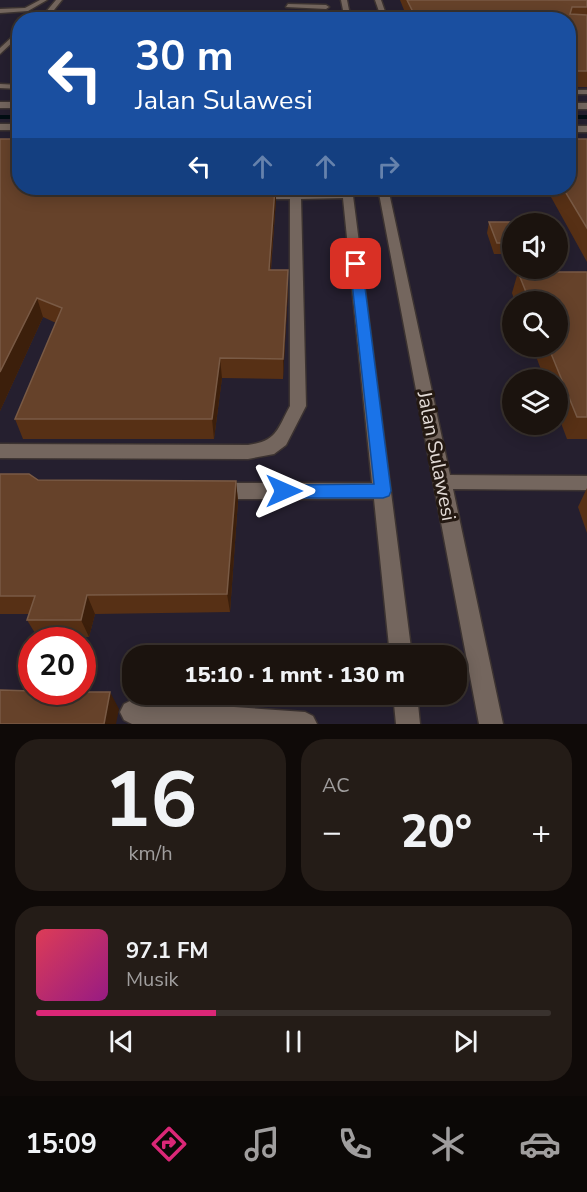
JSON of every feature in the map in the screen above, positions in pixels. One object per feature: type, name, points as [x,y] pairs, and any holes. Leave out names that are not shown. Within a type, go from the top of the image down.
[{"type":"street","points":[[49,12],[60,0]]},
{"type":"street","points":[[0,4],[43,2]]},
{"type":"street","points":[[0,11],[26,10],[43,2]]},
{"type":"street","points":[[288,6],[326,6]]},
{"type":"street","points":[[0,52],[12,40]]},
{"type":"street","points":[[251,196],[262,195]]},
{"type":"street","points":[[0,451],[248,452],[268,448],[280,440],[298,406],[295,195]]},
{"type":"street","points":[[347,195],[400,645]]},
{"type":"street","name":"Jalan Sulawesi","points":[[383,195],[491,724]]},
{"type":"street","points":[[442,482],[587,483]]},
{"type":"street","points":[[201,491],[383,491]]},
{"type":"street","points":[[406,705],[408,724]]},
{"type":"street","points":[[132,712],[305,724]]},
{"type":"shaded area","points":[[0,0],[587,0],[587,724],[0,724]]},
{"type":"building","points":[[407,0],[587,0],[587,7],[572,7],[571,12],[413,12]]},
{"type":"building","points":[[576,14],[587,15],[587,71],[576,71]]},
{"type":"building","points":[[0,139],[12,139],[12,195],[274,195],[269,270],[288,270],[283,359],[220,358],[212,419],[15,419],[62,308],[37,298],[0,372]]},
{"type":"building","points":[[576,139],[587,139],[587,228],[567,195],[576,195]]},
{"type":"building","points":[[489,222],[502,222],[502,243],[497,243]]},
{"type":"building","points":[[568,272],[587,272],[587,417],[577,417],[568,395],[568,369],[557,369],[552,357],[568,357],[568,291],[526,291],[521,279],[568,279]]},
{"type":"building","points":[[0,474],[29,474],[38,480],[236,481],[227,594],[87,595],[81,620],[27,620],[35,596],[0,596]]},
{"type":"building","points":[[0,690],[18,691],[18,705],[96,705],[96,692],[110,692],[104,724],[0,724]]},
{"type":"waterway","points":[[0,117],[12,117]]},
{"type":"waterway","points":[[576,117],[587,117]]},
{"type":"route","points":[[284,491],[383,491],[356,264]]}]
